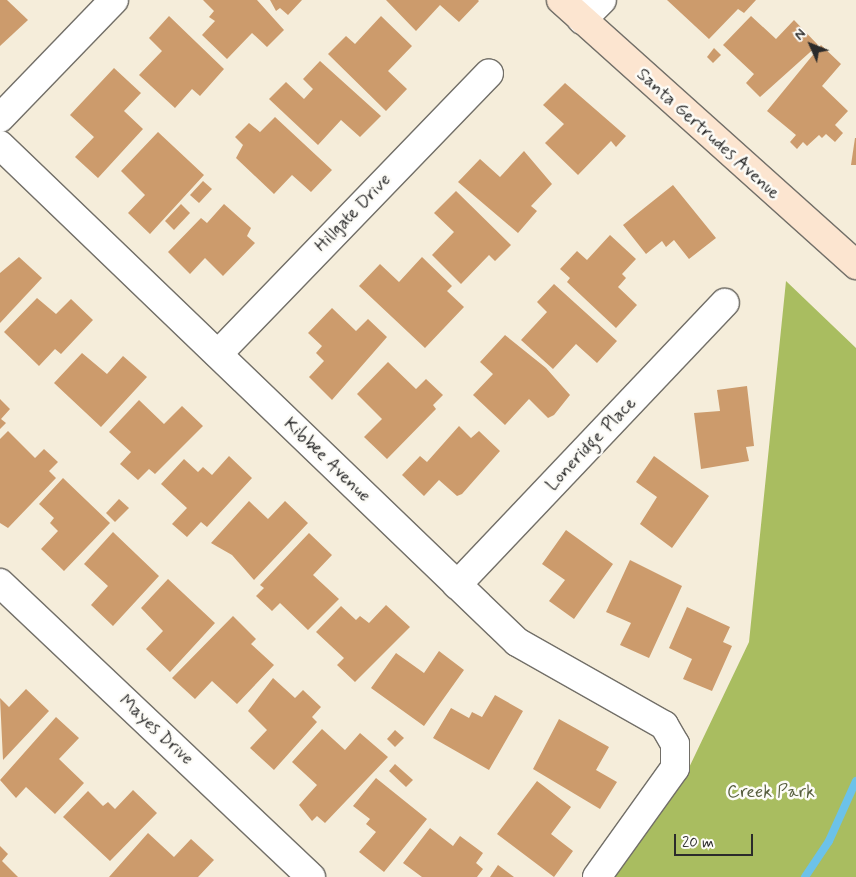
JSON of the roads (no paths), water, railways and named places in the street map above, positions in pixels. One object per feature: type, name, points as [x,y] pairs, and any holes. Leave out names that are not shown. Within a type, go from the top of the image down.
[{"type":"main road","name":"Santa Gertrudes Avenue","points":[[561,0],[856,266]]},
{"type":"street","points":[[0,118],[114,0]]},
{"type":"street","points":[[582,20],[602,0]]},
{"type":"street","name":"Hillgate Drive","points":[[218,354],[489,73]]},
{"type":"street","name":"Kibbee Avenue","points":[[0,145],[517,642],[645,711],[664,725],[675,744],[675,768],[597,877]]},
{"type":"street","name":"Loneridge Place","points":[[457,585],[725,303]]},
{"type":"street","name":"Mayes Drive","points":[[0,583],[312,877]]},
{"type":"waterway","points":[[805,877],[829,841],[856,781]]},
{"type":"park label","name":"Creek Park","points":[[771,792]]}]
